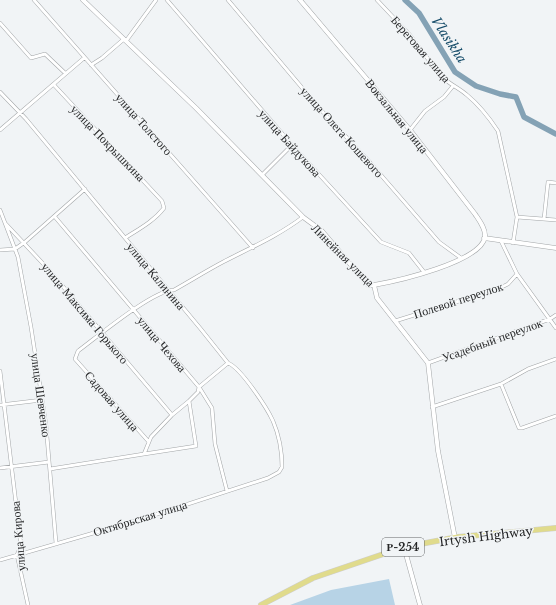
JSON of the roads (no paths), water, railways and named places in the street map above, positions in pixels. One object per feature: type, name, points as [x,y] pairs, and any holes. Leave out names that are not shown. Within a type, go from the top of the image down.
[{"type":"highway","name":"Irtysh Highway","points":[[261,605],[313,578],[404,547],[455,538],[520,530],[556,528]]},
{"type":"street","name":"улица Толстого","points":[[34,0],[253,248]]},
{"type":"street","name":"Линейная улица","points":[[84,0],[196,108],[303,217],[322,231],[368,284],[374,285],[377,298],[428,363]]},
{"type":"street","points":[[91,65],[125,40],[156,0]]},
{"type":"street","name":"улица Байдукова","points":[[167,0],[292,145],[381,242],[409,253],[424,272]]},
{"type":"street","name":"улица Олега Кошевого","points":[[228,0],[320,109],[367,159],[439,242],[462,258]]},
{"type":"street","name":"Вокзальная улица","points":[[300,0],[410,130],[475,214],[481,223],[484,238]]},
{"type":"street","name":"Береговая улица","points":[[377,0],[409,34],[441,76],[453,86],[468,95],[498,131],[517,217]]},
{"type":"street","points":[[0,23],[31,58],[45,54],[65,73]]},
{"type":"street","points":[[0,130],[84,58]]},
{"type":"street","name":"улица Покрышкина","points":[[54,85],[162,201],[164,208],[160,213],[125,238]]},
{"type":"street","points":[[410,130],[426,111],[444,97],[453,86]]},
{"type":"street","name":"улица Калинина","points":[[0,92],[19,114],[26,119],[228,364],[233,365],[256,394],[273,421],[282,460],[282,467],[279,472]]},
{"type":"street","points":[[262,175],[292,145]]},
{"type":"street","points":[[544,219],[548,182],[556,183]]},
{"type":"street","points":[[0,250],[15,248],[24,242],[55,217],[85,189]]},
{"type":"street","name":"улица Максима Горького","points":[[0,210],[5,223],[24,242],[172,415]]},
{"type":"street","name":"улица Чехова","points":[[55,217],[199,387],[212,408],[215,444],[227,491]]},
{"type":"street","points":[[102,332],[134,309],[167,290],[174,290],[223,262],[253,248],[286,230],[303,217]]},
{"type":"street","points":[[513,243],[517,217],[556,220]]},
{"type":"street","name":"улица Шевченко","points":[[5,223],[15,248],[27,307],[42,400],[50,469],[56,543]]},
{"type":"street","points":[[374,285],[424,272],[462,258],[474,252],[484,238],[556,248]]},
{"type":"street","points":[[501,241],[517,274],[556,328]]},
{"type":"street","name":"Полевой переулок","points":[[394,321],[498,290],[508,284],[517,274]]},
{"type":"street","name":"Усадебный переулок","points":[[428,363],[556,316]]},
{"type":"street","name":"Садовая улица","points":[[102,332],[78,351],[75,359],[149,442]]},
{"type":"street","points":[[432,407],[500,384],[528,369],[556,359]]},
{"type":"street","points":[[428,363],[438,451],[455,538]]},
{"type":"street","points":[[144,454],[151,437],[172,415],[198,392],[199,387],[228,364]]},
{"type":"street","name":"улица Кирова","points":[[0,371],[21,545],[18,555],[28,605]]},
{"type":"street","points":[[500,384],[519,428],[556,416]]},
{"type":"street","points":[[0,405],[42,400]]},
{"type":"street","points":[[50,469],[196,446],[189,401]]},
{"type":"street","points":[[0,468],[49,462]]},
{"type":"street","name":"Октябрьская улица","points":[[0,560],[148,517],[268,478],[279,472]]},
{"type":"street","points":[[404,547],[420,605]]},
{"type":"waterway","name":"Vlasikha","points":[[405,0],[419,13],[455,72],[476,86],[500,94],[516,97],[524,117],[556,134]]}]
